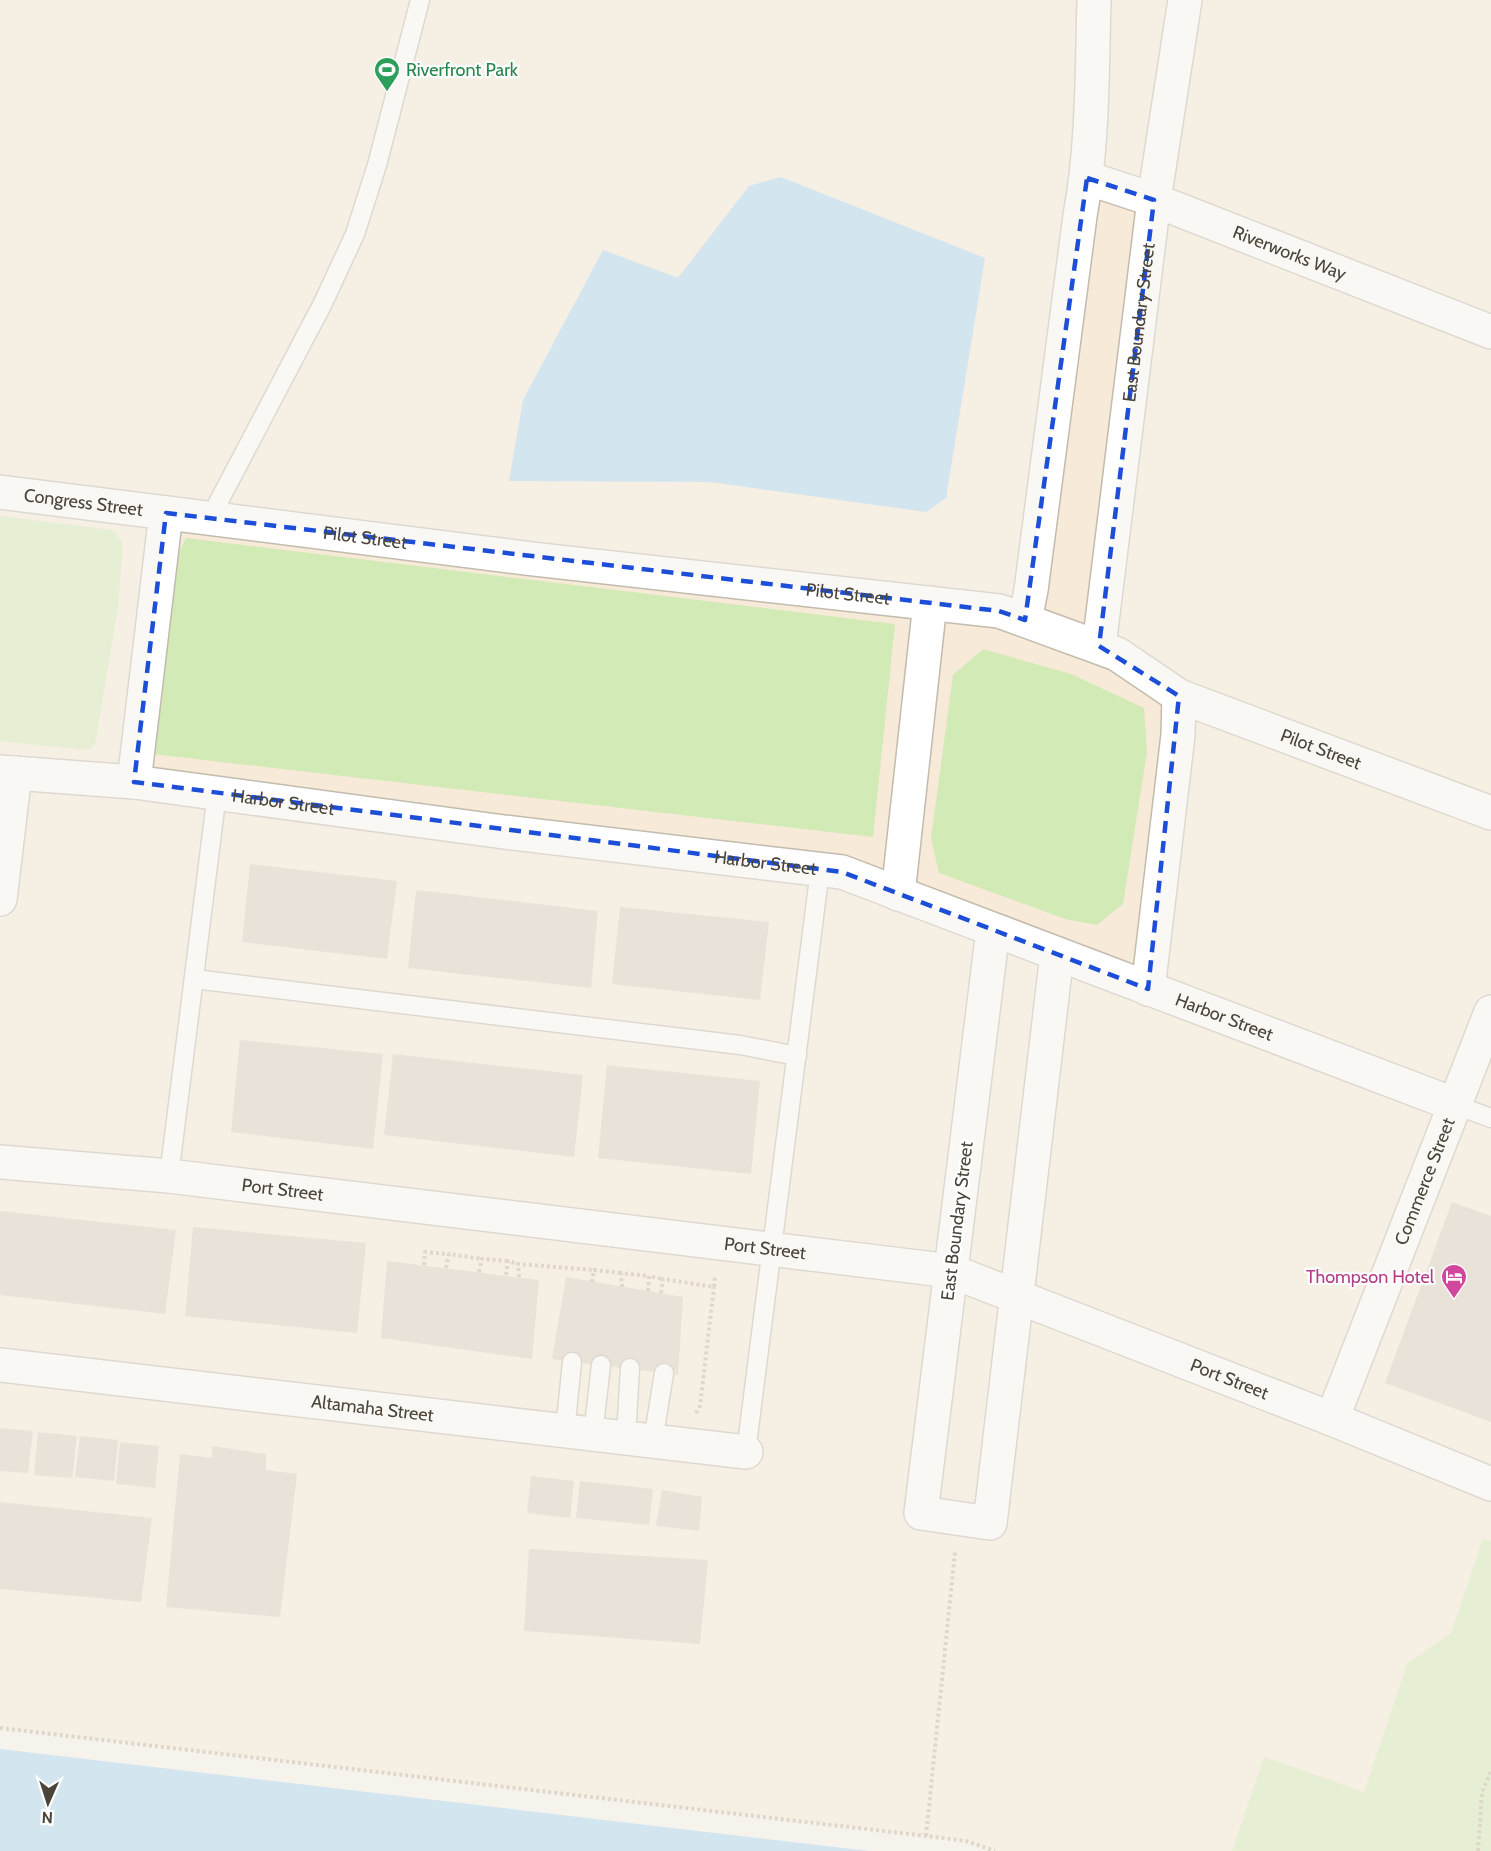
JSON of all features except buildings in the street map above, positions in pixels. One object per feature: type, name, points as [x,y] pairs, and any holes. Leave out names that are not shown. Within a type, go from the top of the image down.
[{"type":"street","points":[[1025,620],[1032,584],[1080,216],[1087,178],[1090,150],[1094,0]]},
{"type":"street","name":"East Boundary Street","points":[[1099,646],[1154,200],[1185,0]]},
{"type":"street","name":"Riverworks Way","points":[[1087,178],[1154,200],[1491,332]]},
{"type":"street","name":"Congress Street","points":[[0,492],[166,513]]},
{"type":"street","name":"Pilot Street","points":[[166,513],[533,559],[999,611],[1117,654],[1179,696],[1491,813]]},
{"type":"street","points":[[134,782],[166,513]]},
{"type":"street","points":[[898,894],[930,603]]},
{"type":"street","points":[[1148,989],[1178,735],[1179,696]]},
{"type":"street","points":[[0,898],[7,772]]},
{"type":"street","name":"Harbor Street","points":[[7,772],[134,782],[504,832],[842,872],[1456,1105]]},
{"type":"street","name":"East Boundary Street","points":[[993,930],[921,1513],[990,1523],[1015,1297]]},
{"type":"street","points":[[1015,1297],[1057,954]]},
{"type":"street","name":"Commerce Street","points":[[1332,1419],[1491,1012]]},
{"type":"street","name":"Port Street","points":[[0,1162],[169,1176],[951,1271],[1332,1419],[1491,1484]]},
{"type":"street","name":"Altamaha Street","points":[[0,1365],[746,1452]]},
{"type":"lane","points":[[210,518],[323,303],[355,234],[377,165],[420,0]]},
{"type":"lane","points":[[169,1176],[217,793]]},
{"type":"lane","points":[[746,1452],[820,870]]},
{"type":"lane","points":[[194,979],[718,1042],[797,1056]]},
{"type":"lane","name":"Harbor Street","points":[[1456,1105],[1491,1118]]},
{"type":"lane","points":[[572,1362],[579,1433]]},
{"type":"lane","points":[[579,1433],[601,1365]]},
{"type":"lane","points":[[630,1368],[640,1440]]},
{"type":"lane","points":[[640,1440],[664,1373]]},
{"type":"path","points":[[424,1265],[425,1252],[663,1279]]},
{"type":"path","points":[[446,1268],[449,1254]]},
{"type":"path","points":[[479,1272],[482,1259]]},
{"type":"path","points":[[506,1275],[508,1261]]},
{"type":"path","points":[[518,1264],[519,1277]]},
{"type":"path","points":[[592,1282],[594,1270]]},
{"type":"path","points":[[621,1273],[622,1287]]},
{"type":"path","points":[[648,1292],[650,1276]]},
{"type":"path","points":[[927,1836],[955,1545]]},
{"type":"path","points":[[0,1728],[927,1836],[966,1841],[995,1851]]},
{"type":"path","points":[[1478,1851],[1482,1792],[1491,1771]]},
{"type":"highlighted area","points":[[1087,178],[1154,200],[1099,646],[1179,696],[1148,989],[842,872],[134,782],[166,513],[999,611],[1025,620]]},
{"type":"shaded area","points":[[0,0],[1491,0],[1491,1851],[998,1851],[966,1841],[926,1836],[0,1728]]},
{"type":"green space","points":[[0,516],[112,530],[123,543],[118,607],[95,745],[88,750],[0,741]]},
{"type":"green space","points":[[186,538],[895,624],[873,837],[152,754],[173,564]]},
{"type":"green space","points":[[983,649],[1071,674],[1144,708],[1147,752],[1123,904],[1097,925],[1065,919],[939,873],[931,838],[953,675]]},
{"type":"green space","points":[[1483,1538],[1491,1541],[1491,1851],[1232,1851],[1264,1757],[1364,1792],[1407,1664],[1451,1633]]},
{"type":"water","points":[[781,177],[985,258],[946,498],[926,512],[710,482],[509,481],[523,400],[603,250],[678,278],[749,186]]},
{"type":"water","points":[[0,1749],[869,1851],[0,1851]]},
{"type":"place","name":"Riverfront Park","points":[[387,93]]},
{"type":"place","name":"Thompson Hotel","points":[[1454,1300]]}]
